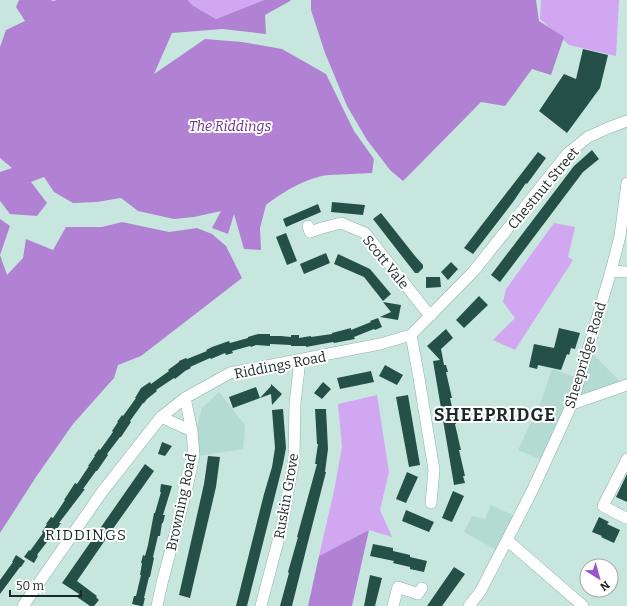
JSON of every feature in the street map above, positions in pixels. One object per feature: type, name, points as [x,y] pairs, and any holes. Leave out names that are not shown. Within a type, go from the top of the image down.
[{"type":"street","points":[[627,120],[627,126]]},
{"type":"street","name":"Chestnut Street","points":[[472,272],[567,154],[588,137],[627,120]]},
{"type":"street","name":"Sheepridge Road","points":[[469,606],[480,592],[507,540],[533,489],[572,404],[620,236],[627,183]]},
{"type":"street","name":"Scott Vale","points":[[310,232],[341,223],[365,233],[430,316]]},
{"type":"street","points":[[611,271],[627,272]]},
{"type":"street","name":"Riddings Road","points":[[23,606],[102,492],[161,417],[185,398],[230,373],[380,344],[411,335],[472,272]]},
{"type":"street","points":[[411,335],[434,470],[431,503]]},
{"type":"street","name":"Ruskin Grove","points":[[261,606],[282,526],[294,459],[295,403],[300,360]]},
{"type":"street","points":[[572,404],[627,385]]},
{"type":"street","name":"Browning Road","points":[[157,606],[194,456],[192,431],[185,398]]},
{"type":"street","points":[[161,417],[192,431]]},
{"type":"street","points":[[625,466],[603,506],[626,518]]},
{"type":"street","points":[[507,540],[583,606]]},
{"type":"street","points":[[394,604],[399,583],[418,594],[422,588]]},
{"type":"shaded area","points":[[188,0],[264,0],[216,19],[192,5]]},
{"type":"shaded area","points":[[541,0],[619,0],[616,56],[569,45],[540,19]]},
{"type":"shaded area","points":[[554,223],[575,227],[568,257],[573,260],[515,350],[493,340],[515,318],[503,302],[506,289]]},
{"type":"shaded area","points":[[591,352],[620,381],[569,402],[542,460],[518,450],[542,399],[552,369],[581,379]]},
{"type":"shaded area","points":[[219,392],[245,425],[243,449],[199,456],[197,426],[202,408]]},
{"type":"shaded area","points":[[377,395],[389,472],[380,510],[392,537],[369,530],[319,556],[334,491],[342,447],[338,404]]},
{"type":"shaded area","points":[[491,505],[515,516],[498,551],[464,532],[472,516],[485,519]]},
{"type":"green space","name":"The Riddings","points":[[19,0],[188,0],[192,5],[216,19],[264,0],[291,0],[265,15],[266,34],[222,29],[172,33],[154,74],[205,39],[242,42],[282,49],[326,74],[354,131],[374,159],[372,173],[321,176],[288,190],[273,200],[266,205],[260,228],[261,250],[244,249],[234,214],[228,234],[212,228],[221,211],[194,217],[174,219],[138,211],[121,198],[97,202],[73,203],[54,192],[44,177],[31,182],[47,203],[37,216],[10,214],[0,201],[0,172],[12,168],[0,158],[0,47],[6,30],[25,21],[16,7]]},
{"type":"green space","points":[[311,0],[536,0],[539,21],[564,37],[551,75],[532,69],[505,106],[481,102],[403,181],[390,170],[367,140],[347,106],[325,53],[311,10]]},
{"type":"green space","points":[[0,219],[10,226],[0,255]]},
{"type":"green space","points":[[122,222],[169,232],[197,228],[212,234],[226,246],[242,278],[141,356],[118,365],[114,378],[73,424],[36,477],[0,533],[0,255],[7,275],[23,258],[26,239],[53,250],[66,227],[102,227]]},
{"type":"green space","points":[[369,530],[352,606],[308,606],[319,556]]},
{"type":"building","points":[[583,49],[608,55],[600,88],[567,133],[539,111],[564,74],[576,79]]},
{"type":"building","points":[[592,150],[599,159],[583,172],[500,282],[491,275],[574,166]]},
{"type":"building","points":[[538,152],[546,158],[527,184],[526,183],[473,254],[464,248]]},
{"type":"building","points":[[332,202],[365,205],[363,215],[331,212]]},
{"type":"building","points":[[318,204],[321,212],[286,227],[283,219]]},
{"type":"building","points":[[381,213],[423,265],[423,268],[418,273],[415,273],[373,219]]},
{"type":"building","points":[[286,233],[297,261],[287,265],[276,237]]},
{"type":"building","points":[[326,253],[330,263],[304,274],[300,264]]},
{"type":"building","points":[[338,254],[370,269],[391,294],[383,301],[364,277],[334,264]]},
{"type":"building","points":[[451,262],[458,269],[448,280],[441,272]]},
{"type":"building","points":[[426,277],[440,277],[441,287],[426,288]]},
{"type":"building","points":[[479,296],[488,305],[464,328],[456,320]]},
{"type":"building","points":[[383,302],[401,305],[398,320],[380,317],[391,312]]},
{"type":"building","points":[[378,318],[382,327],[354,337],[355,339],[306,347],[270,344],[270,346],[250,346],[232,351],[233,353],[226,355],[225,353],[211,359],[210,358],[190,367],[191,368],[175,379],[174,378],[156,390],[157,391],[143,403],[121,437],[107,454],[108,455],[83,489],[85,489],[59,523],[61,523],[51,538],[37,555],[38,556],[34,563],[24,557],[43,533],[42,532],[46,524],[51,517],[53,518],[75,483],[77,484],[94,456],[113,432],[112,431],[117,422],[136,398],[141,388],[150,382],[151,384],[169,371],[168,370],[179,361],[229,341],[230,343],[258,334],[291,337],[291,335],[299,335],[299,338],[311,337],[332,334],[351,328],[351,330]]},
{"type":"building","points":[[559,328],[580,333],[575,349],[571,348],[569,355],[567,354],[561,370],[538,365],[537,369],[529,367],[534,344],[554,348]]},
{"type":"building","points":[[446,329],[453,338],[441,349],[444,365],[446,365],[448,372],[446,372],[452,398],[450,398],[455,416],[455,424],[461,450],[459,450],[465,476],[463,476],[465,483],[454,485],[433,361],[440,360],[427,346]]},
{"type":"building","points":[[385,365],[403,375],[397,385],[379,376]]},
{"type":"building","points":[[371,371],[374,382],[340,389],[337,378]]},
{"type":"building","points":[[323,382],[331,389],[322,399],[314,393]]},
{"type":"building","points":[[271,384],[282,394],[272,405],[271,394],[260,398],[271,386]]},
{"type":"building","points":[[256,387],[260,398],[233,408],[229,397]]},
{"type":"building","points":[[408,395],[420,465],[409,467],[396,397]]},
{"type":"building","points":[[283,409],[286,448],[283,464],[247,606],[236,606],[272,467],[275,448],[272,410]]},
{"type":"building","points":[[315,409],[326,409],[328,449],[326,472],[292,606],[280,606],[317,464],[315,464],[318,444]]},
{"type":"building","points":[[162,442],[172,446],[165,456],[158,454]]},
{"type":"building","points":[[208,456],[220,457],[216,487],[190,598],[179,595],[204,484]]},
{"type":"building","points":[[145,464],[154,471],[77,581],[97,596],[96,597],[99,600],[94,606],[90,606],[77,597],[79,594],[62,583]]},
{"type":"building","points":[[407,472],[418,477],[406,503],[396,499]]},
{"type":"building","points":[[627,474],[627,502],[616,497]]},
{"type":"building","points":[[161,484],[172,486],[163,515],[165,515],[160,536],[158,536],[143,606],[141,606],[132,604],[134,596],[136,596],[141,575],[141,563],[148,545],[154,513],[161,492]]},
{"type":"building","points":[[453,491],[464,496],[452,522],[442,518]]},
{"type":"building","points":[[406,510],[434,522],[429,532],[402,521]]},
{"type":"building","points":[[599,517],[609,522],[607,524],[620,530],[614,543],[592,532]]},
{"type":"building","points":[[373,544],[393,548],[393,551],[427,561],[424,572],[393,563],[394,561],[370,556]]},
{"type":"building","points":[[16,555],[25,561],[0,594],[0,580],[13,562]]},
{"type":"building","points":[[454,567],[465,574],[442,606],[427,606]]},
{"type":"building","points":[[370,575],[382,578],[375,606],[364,606]]},
{"type":"district","name":"SHEEPRIDGE","points":[[495,415]]},
{"type":"district","name":"RIDDINGS","points":[[86,535]]}]
